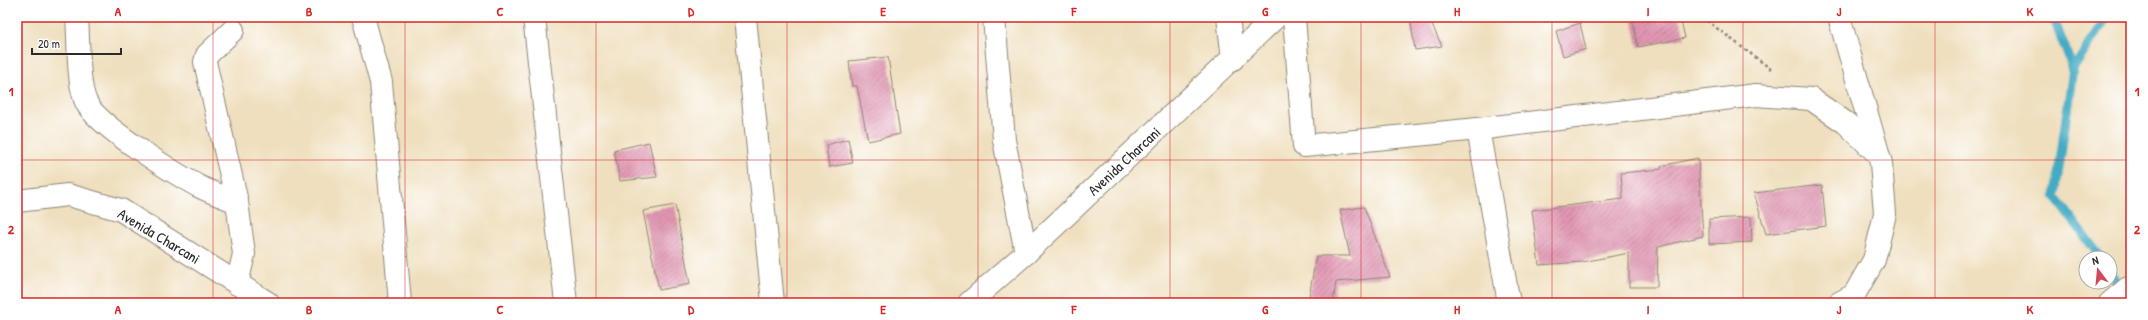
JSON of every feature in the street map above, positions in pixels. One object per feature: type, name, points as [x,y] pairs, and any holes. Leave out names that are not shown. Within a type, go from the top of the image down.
[{"type":"street","points":[[77,17],[82,86],[86,102],[96,116],[137,148],[198,186],[237,202]]},
{"type":"street","points":[[363,17],[380,82],[400,303]]},
{"type":"street","points":[[534,17],[566,303]]},
{"type":"street","points":[[745,17],[773,303]]},
{"type":"street","points":[[994,17],[1004,140],[1026,253]]},
{"type":"street","points":[[1228,17],[1233,59]]},
{"type":"street","name":"Avenida Charcani","points":[[969,303],[1026,253],[1276,17]]},
{"type":"street","points":[[1294,17],[1304,146],[1478,130],[1756,95],[1811,99],[1846,123],[1878,154]]},
{"type":"street","points":[[1839,17],[1878,154],[1885,214],[1874,260],[1854,295],[1839,303]]},
{"type":"street","points":[[233,30],[207,55],[205,62],[237,202],[244,254],[237,284]]},
{"type":"street","points":[[1478,130],[1509,303]]},
{"type":"street","name":"Avenida Charcani","points":[[17,201],[68,196],[121,210],[268,303]]},
{"type":"street","points":[[2110,303],[2128,288],[2131,288]]},
{"type":"path","points":[[1702,17],[1774,71]]},
{"type":"path","points":[[2121,17],[2131,26]]},
{"type":"building","points":[[1410,17],[1428,17],[1442,46],[1415,50]]},
{"type":"building","points":[[1632,17],[1680,17],[1685,38],[1638,47]]},
{"type":"building","points":[[1580,23],[1586,49],[1563,56],[1556,31]]},
{"type":"building","points":[[888,57],[900,134],[868,141],[857,86],[852,86],[849,61]]},
{"type":"building","points":[[848,139],[853,163],[829,167],[826,145]]},
{"type":"building","points":[[649,142],[657,177],[620,181],[614,150]]},
{"type":"building","points":[[1698,158],[1703,236],[1658,247],[1657,287],[1629,287],[1629,253],[1582,262],[1539,265],[1532,210],[1623,199],[1621,173],[1661,169],[1661,166]]},
{"type":"building","points":[[1822,185],[1826,226],[1766,234],[1754,193]]},
{"type":"building","points":[[675,205],[690,284],[659,290],[643,211]]},
{"type":"building","points":[[1364,207],[1390,277],[1336,282],[1333,303],[1308,303],[1316,256],[1350,256],[1340,210]]},
{"type":"building","points":[[1751,217],[1752,242],[1709,244],[1709,219]]},
{"type":"waterway","points":[[2053,17],[2073,69],[2055,196],[2095,250]]},
{"type":"waterway","points":[[2073,69],[2107,17]]},
{"type":"waterway","points":[[2115,290],[2115,296]]}]
